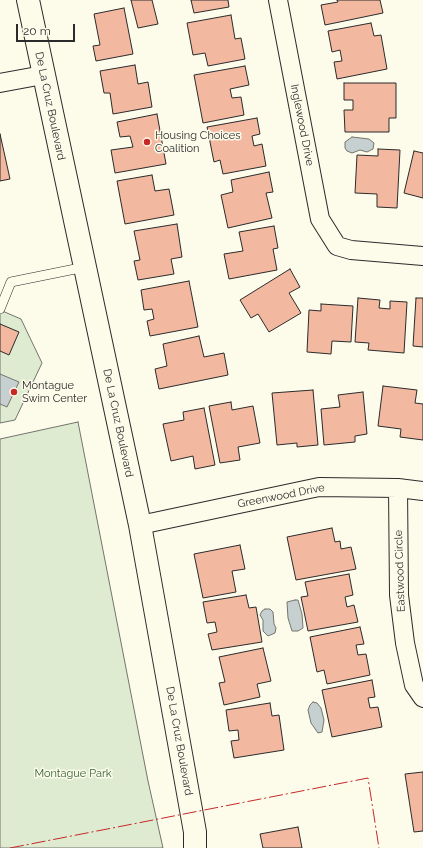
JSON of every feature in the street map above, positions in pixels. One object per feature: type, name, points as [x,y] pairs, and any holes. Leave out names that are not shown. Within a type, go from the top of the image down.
[{"type":"main road","name":"De La Cruz Boulevard","points":[[28,0],[140,525],[195,832],[195,848]]},
{"type":"street","name":"Inglewood Drive","points":[[278,0],[320,219],[337,246],[351,250],[423,256]]},
{"type":"street","points":[[0,83],[43,75]]},
{"type":"street","name":"Greenwood Drive","points":[[140,525],[319,487],[398,488],[423,491]]},
{"type":"street","name":"Eastwood Circle","points":[[398,488],[399,595],[405,643],[414,685],[423,698]]},
{"type":"lane","points":[[0,309],[12,282],[85,267]]},
{"type":"green space","name":"Montague Swim Center","points":[[0,310],[21,319],[42,363],[15,420],[0,423]]},
{"type":"green space","name":"Montague Park","points":[[78,422],[148,781],[163,848],[0,848],[0,439]]},
{"type":"shaded area","points":[[352,137],[369,139],[374,143],[373,149],[367,152],[360,150],[352,153],[347,151],[345,148],[345,142]]},
{"type":"shaded area","points":[[0,374],[19,382],[7,407],[0,404]]},
{"type":"shaded area","points":[[298,600],[302,614],[303,628],[298,631],[292,631],[288,618],[287,602]]},
{"type":"shaded area","points":[[265,609],[270,609],[273,612],[274,624],[276,628],[275,633],[268,636],[263,631],[263,620],[260,615]]},
{"type":"shaded area","points":[[313,702],[317,703],[321,708],[324,720],[322,732],[318,733],[311,723],[308,710]]},
{"type":"building","points":[[131,0],[152,0],[158,24],[138,28]]},
{"type":"building","points":[[191,0],[228,0],[229,7],[194,13]]},
{"type":"building","points":[[337,0],[380,0],[383,13],[325,25],[321,5],[338,2]]},
{"type":"building","points":[[124,8],[133,54],[96,61],[93,46],[100,45],[94,14]]},
{"type":"building","points":[[231,15],[235,39],[241,38],[245,59],[208,66],[205,53],[193,55],[187,23]]},
{"type":"building","points":[[371,23],[374,36],[381,35],[387,69],[337,79],[334,62],[342,61],[340,50],[332,52],[328,31]]},
{"type":"building","points":[[135,65],[138,84],[148,82],[152,107],[113,114],[110,93],[104,93],[100,71]]},
{"type":"building","points":[[245,66],[249,85],[230,89],[232,98],[241,97],[244,115],[203,123],[194,75]]},
{"type":"building","points":[[344,83],[396,83],[396,118],[389,118],[389,132],[345,132],[344,110],[353,110],[353,100],[344,100]]},
{"type":"building","name":"Housing Choices Coalition","points":[[157,114],[166,164],[115,173],[111,150],[133,147],[130,136],[120,137],[117,122]]},
{"type":"building","points":[[257,118],[260,134],[252,136],[254,146],[262,144],[266,166],[223,174],[220,160],[214,162],[207,127]]},
{"type":"building","points":[[0,134],[10,179],[0,181]]},
{"type":"building","points":[[378,149],[400,150],[397,208],[377,207],[377,194],[355,193],[357,155],[378,156]]},
{"type":"building","points":[[414,151],[423,153],[423,198],[404,193]]},
{"type":"building","points":[[269,172],[273,192],[266,193],[272,218],[228,228],[221,195],[233,192],[231,180]]},
{"type":"building","points":[[152,175],[155,191],[169,189],[174,215],[125,224],[117,181]]},
{"type":"building","points":[[177,224],[182,257],[171,259],[174,274],[138,280],[134,261],[140,260],[134,231]]},
{"type":"building","points":[[274,226],[278,248],[273,249],[277,270],[229,279],[224,254],[243,251],[239,232]]},
{"type":"building","points":[[290,269],[300,287],[289,293],[301,313],[269,332],[258,314],[251,318],[240,300]]},
{"type":"building","points":[[189,281],[198,327],[150,336],[147,321],[154,319],[152,309],[144,310],[141,290]]},
{"type":"building","points":[[358,298],[380,300],[379,308],[390,309],[390,301],[407,302],[404,353],[368,350],[369,343],[355,342]]},
{"type":"building","points":[[416,298],[423,298],[423,347],[413,346]]},
{"type":"building","points":[[321,304],[353,306],[351,342],[332,341],[331,354],[307,352],[309,310],[321,311]]},
{"type":"building","points":[[0,324],[19,332],[9,355],[0,351]]},
{"type":"building","points":[[199,336],[204,357],[224,353],[228,375],[159,389],[155,369],[167,366],[163,344]]},
{"type":"building","points":[[383,386],[417,390],[415,403],[423,404],[423,440],[400,437],[401,429],[378,426]]},
{"type":"building","points":[[313,390],[318,445],[297,447],[297,443],[277,445],[272,393]]},
{"type":"building","points":[[363,392],[367,434],[355,436],[355,442],[324,445],[321,409],[340,407],[338,395]]},
{"type":"building","points":[[231,402],[232,410],[253,406],[260,443],[238,447],[240,460],[220,463],[209,406]]},
{"type":"building","points":[[204,408],[215,465],[195,469],[193,456],[171,461],[163,424],[184,420],[183,412]]},
{"type":"building","points":[[332,528],[335,542],[340,541],[341,549],[351,547],[356,569],[296,580],[287,537]]},
{"type":"building","points":[[240,545],[245,569],[232,571],[236,592],[203,598],[194,554]]},
{"type":"building","points":[[349,574],[353,595],[345,597],[347,607],[354,605],[358,622],[308,631],[301,597],[308,596],[305,582]]},
{"type":"building","points":[[246,595],[249,608],[256,607],[262,642],[212,650],[208,634],[217,632],[215,622],[207,623],[203,602]]},
{"type":"building","points":[[360,627],[364,644],[356,645],[358,655],[366,654],[370,675],[327,684],[324,670],[317,672],[310,637]]},
{"type":"building","points":[[263,648],[271,681],[257,684],[260,697],[224,705],[219,683],[225,682],[219,657]]},
{"type":"building","points":[[372,680],[375,697],[368,698],[370,708],[378,707],[382,727],[332,737],[322,690]]},
{"type":"building","points":[[270,703],[272,716],[279,715],[284,750],[234,758],[231,741],[239,740],[238,730],[229,731],[226,710]]},
{"type":"building","points":[[423,772],[423,831],[414,832],[405,774]]},
{"type":"building","points":[[298,827],[302,848],[263,848],[260,834]]},
{"type":"power","points":[[10,848],[368,778],[379,848]]},
{"type":"place","name":"Housing Choices Coalition","points":[[147,142]]},
{"type":"place","name":"Montague Swim Center","points":[[14,392]]}]
